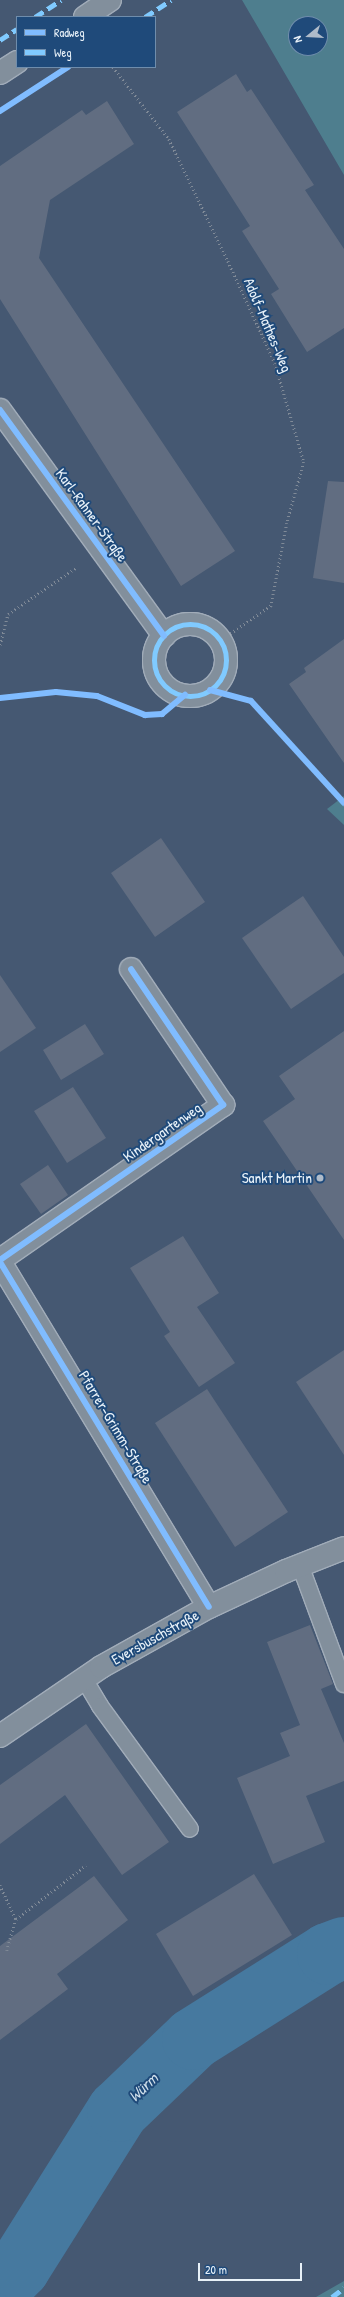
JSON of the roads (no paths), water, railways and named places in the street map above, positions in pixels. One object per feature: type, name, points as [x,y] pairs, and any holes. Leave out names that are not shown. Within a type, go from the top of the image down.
[{"type":"street","points":[[86,16],[110,0]]},
{"type":"street","points":[[0,73],[16,63]]},
{"type":"street","name":"Karl-Rahner-Straße","points":[[0,410],[164,636]]},
{"type":"street","points":[[194,624],[213,633],[220,641],[226,662],[219,682],[202,694],[185,696],[174,692],[165,686],[155,667],[158,645],[164,636],[182,625],[194,624]]},
{"type":"street","name":"Kindergartenweg","points":[[0,1261],[223,1105],[131,969]]},
{"type":"street","name":"Pfarrer-Grimm-Straße","points":[[0,1261],[209,1607]]},
{"type":"street","name":"Eversbuschstraße","points":[[0,1736],[84,1679],[209,1607],[300,1565],[344,1548]]},
{"type":"lane","points":[[300,1565],[344,1684]]},
{"type":"lane","points":[[84,1679],[100,1706],[190,1829]]},
{"type":"waterway","name":"Würm","points":[[0,2287],[19,2268],[118,2111],[193,2039],[328,1954],[344,1948]]},
{"type":"place","name":"Sankt Martin","points":[[320,1178]]}]
